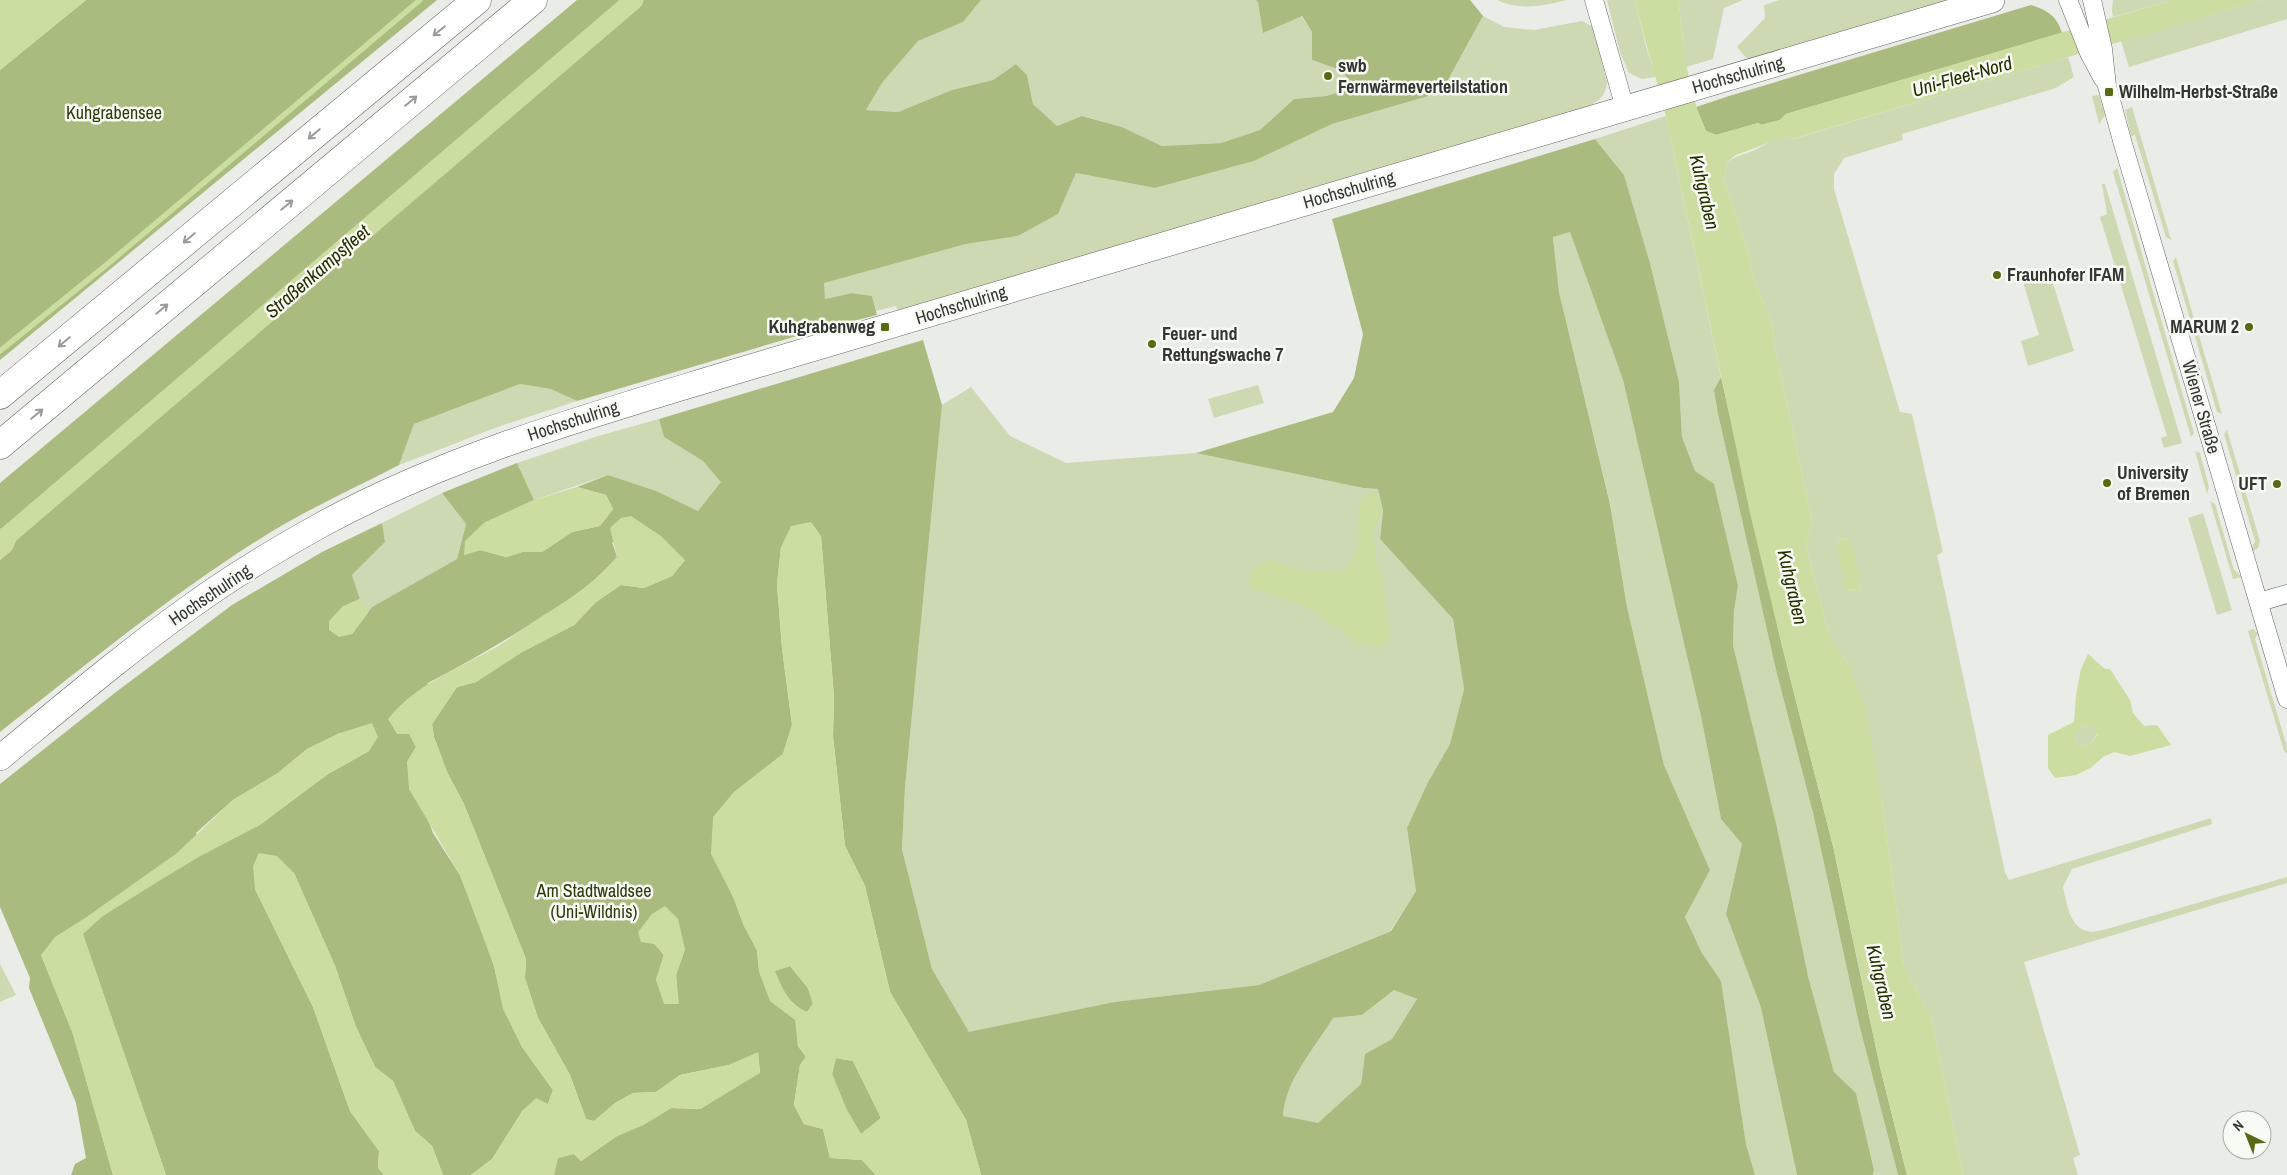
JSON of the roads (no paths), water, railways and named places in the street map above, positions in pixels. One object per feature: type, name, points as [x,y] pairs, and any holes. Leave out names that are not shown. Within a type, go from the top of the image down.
[{"type":"highway","points":[[0,395],[477,0]]},
{"type":"highway","points":[[0,445],[533,0]]},
{"type":"street","points":[[1594,0],[1625,108]]},
{"type":"street","name":"Hochschulring","points":[[0,758],[198,601],[254,564],[322,525],[443,467],[506,443],[618,407],[1992,0]]},
{"type":"street","name":"Wiener Straße","points":[[2068,0],[2076,25],[2096,51]]},
{"type":"street","name":"Wiener Straße","points":[[2092,0],[2096,19],[2096,51],[2287,699]]},
{"type":"street","points":[[2259,602],[2287,594]]},
{"type":"water","points":[[0,0],[86,0],[0,70]]},
{"type":"water","points":[[1635,0],[1684,0],[1679,4],[1690,84],[1706,131],[1716,135],[1758,123],[1761,125],[1780,120],[1786,114],[2172,0],[2261,0],[1792,139],[1787,136],[1736,155],[1727,162],[1724,180],[1748,252],[1754,280],[1772,324],[1775,348],[1812,520],[1806,543],[1812,570],[1831,642],[1849,664],[1864,705],[1882,801],[1904,966],[1932,1020],[1963,1175],[1907,1175],[1880,1067],[1833,846],[1750,513],[1666,116]]},
{"type":"water","points":[[577,487],[606,495],[613,509],[600,526],[572,532],[542,552],[522,552],[507,557],[480,550],[464,555],[465,541],[484,523],[534,500]]},
{"type":"water","points":[[1376,492],[1383,510],[1374,531],[1376,559],[1383,583],[1390,640],[1380,648],[1356,642],[1338,627],[1298,603],[1248,587],[1251,571],[1270,559],[1289,567],[1307,571],[1316,572],[1347,568],[1359,545],[1358,522],[1361,498]]},
{"type":"water","points":[[631,516],[661,536],[685,560],[672,576],[644,588],[621,585],[596,602],[574,625],[522,652],[476,682],[457,687],[432,724],[434,737],[447,772],[464,804],[526,959],[525,978],[538,1018],[570,1075],[586,1119],[594,1121],[615,1103],[633,1093],[656,1092],[680,1075],[729,1065],[758,1052],[760,1073],[700,1109],[671,1108],[643,1125],[617,1136],[581,1161],[574,1154],[558,1158],[554,1175],[471,1175],[492,1159],[523,1110],[536,1098],[548,1104],[553,1090],[522,1047],[503,1009],[494,966],[460,875],[409,789],[407,762],[416,747],[409,734],[397,734],[388,719],[398,707],[422,688],[489,651],[567,600],[599,576],[617,557],[610,528],[621,518]]},
{"type":"water","points":[[26,519],[12,550],[0,560],[0,529]]},
{"type":"water","points":[[811,522],[821,536],[834,697],[833,736],[845,846],[865,886],[890,992],[966,1120],[981,1175],[876,1175],[862,1160],[830,1158],[823,1129],[804,1124],[794,1105],[800,1065],[806,1057],[798,1046],[795,1020],[770,1001],[759,971],[757,950],[711,854],[713,817],[733,793],[783,754],[792,725],[782,648],[777,584],[781,547],[791,526]],"holes":[[[790,966],[808,988],[813,1004],[807,1012],[795,1005],[783,990],[775,971]],[[836,1058],[853,1061],[881,1118],[861,1134],[846,1108],[832,1074]]]},
{"type":"water","points":[[1851,538],[1861,588],[1846,591],[1836,541]]},
{"type":"water","points":[[360,599],[368,613],[352,634],[339,637],[329,630],[329,621],[342,607]]},
{"type":"water","points":[[2088,654],[2105,669],[2110,669],[2130,700],[2133,713],[2144,726],[2157,725],[2171,745],[2130,756],[2114,752],[2076,775],[2055,778],[2048,768],[2048,735],[2074,722],[2076,695],[2081,669]],"holes":[[[2091,725],[2098,734],[2091,743],[2082,747],[2077,745],[2076,734],[2083,726]]]},
{"type":"water","points":[[372,723],[378,737],[369,751],[328,774],[260,825],[202,855],[103,916],[83,934],[166,1175],[113,1175],[73,1034],[41,955],[55,937],[177,853],[233,800],[278,773],[307,749],[340,733]]},
{"type":"water","points":[[259,853],[277,856],[294,873],[335,966],[356,1027],[375,1067],[393,1081],[415,1131],[432,1146],[443,1175],[384,1175],[378,1168],[379,1151],[350,1111],[313,1007],[255,889],[253,866]]},
{"type":"water","points":[[665,906],[678,919],[685,949],[676,975],[679,1004],[664,1004],[656,980],[664,954],[654,944],[641,942],[638,932],[652,914]]},
{"type":"waterway","points":[[0,351],[110,262],[420,0]]},
{"type":"waterway","name":"Straßenkampsfleet","points":[[0,542],[634,0]]},
{"type":"place","name":"swb Fernwärmeverteilstation","points":[[1328,76]]},
{"type":"place","name":"Wilhelm-Herbst-Straße","points":[[2109,92]]},
{"type":"place","name":"Fraunhofer IFAM","points":[[1997,275]]},
{"type":"place","name":"Kuhgrabenweg","points":[[885,327]]},
{"type":"place","name":"MARUM 2","points":[[2249,327]]},
{"type":"place","name":"Feuer- und Rettungswache 7","points":[[1152,344]]},
{"type":"place","name":"University of Bremen","points":[[2107,483]]},
{"type":"place","name":"UFT","points":[[2277,484]]},
{"type":"water label","name":"Uni-Fleet-Nord","points":[[1962,76]]},
{"type":"water label","name":"Kuhgraben","points":[[1705,192]]},
{"type":"water label","name":"Kuhgraben","points":[[1793,587]]},
{"type":"water label","name":"Kuhgraben","points":[[1882,982]]},
{"type":"park label","name":"Kuhgrabensee","points":[[114,113]]},
{"type":"park label","name":"Am Stadtwaldsee (Uni-Wildnis)","points":[[594,901]]}]
